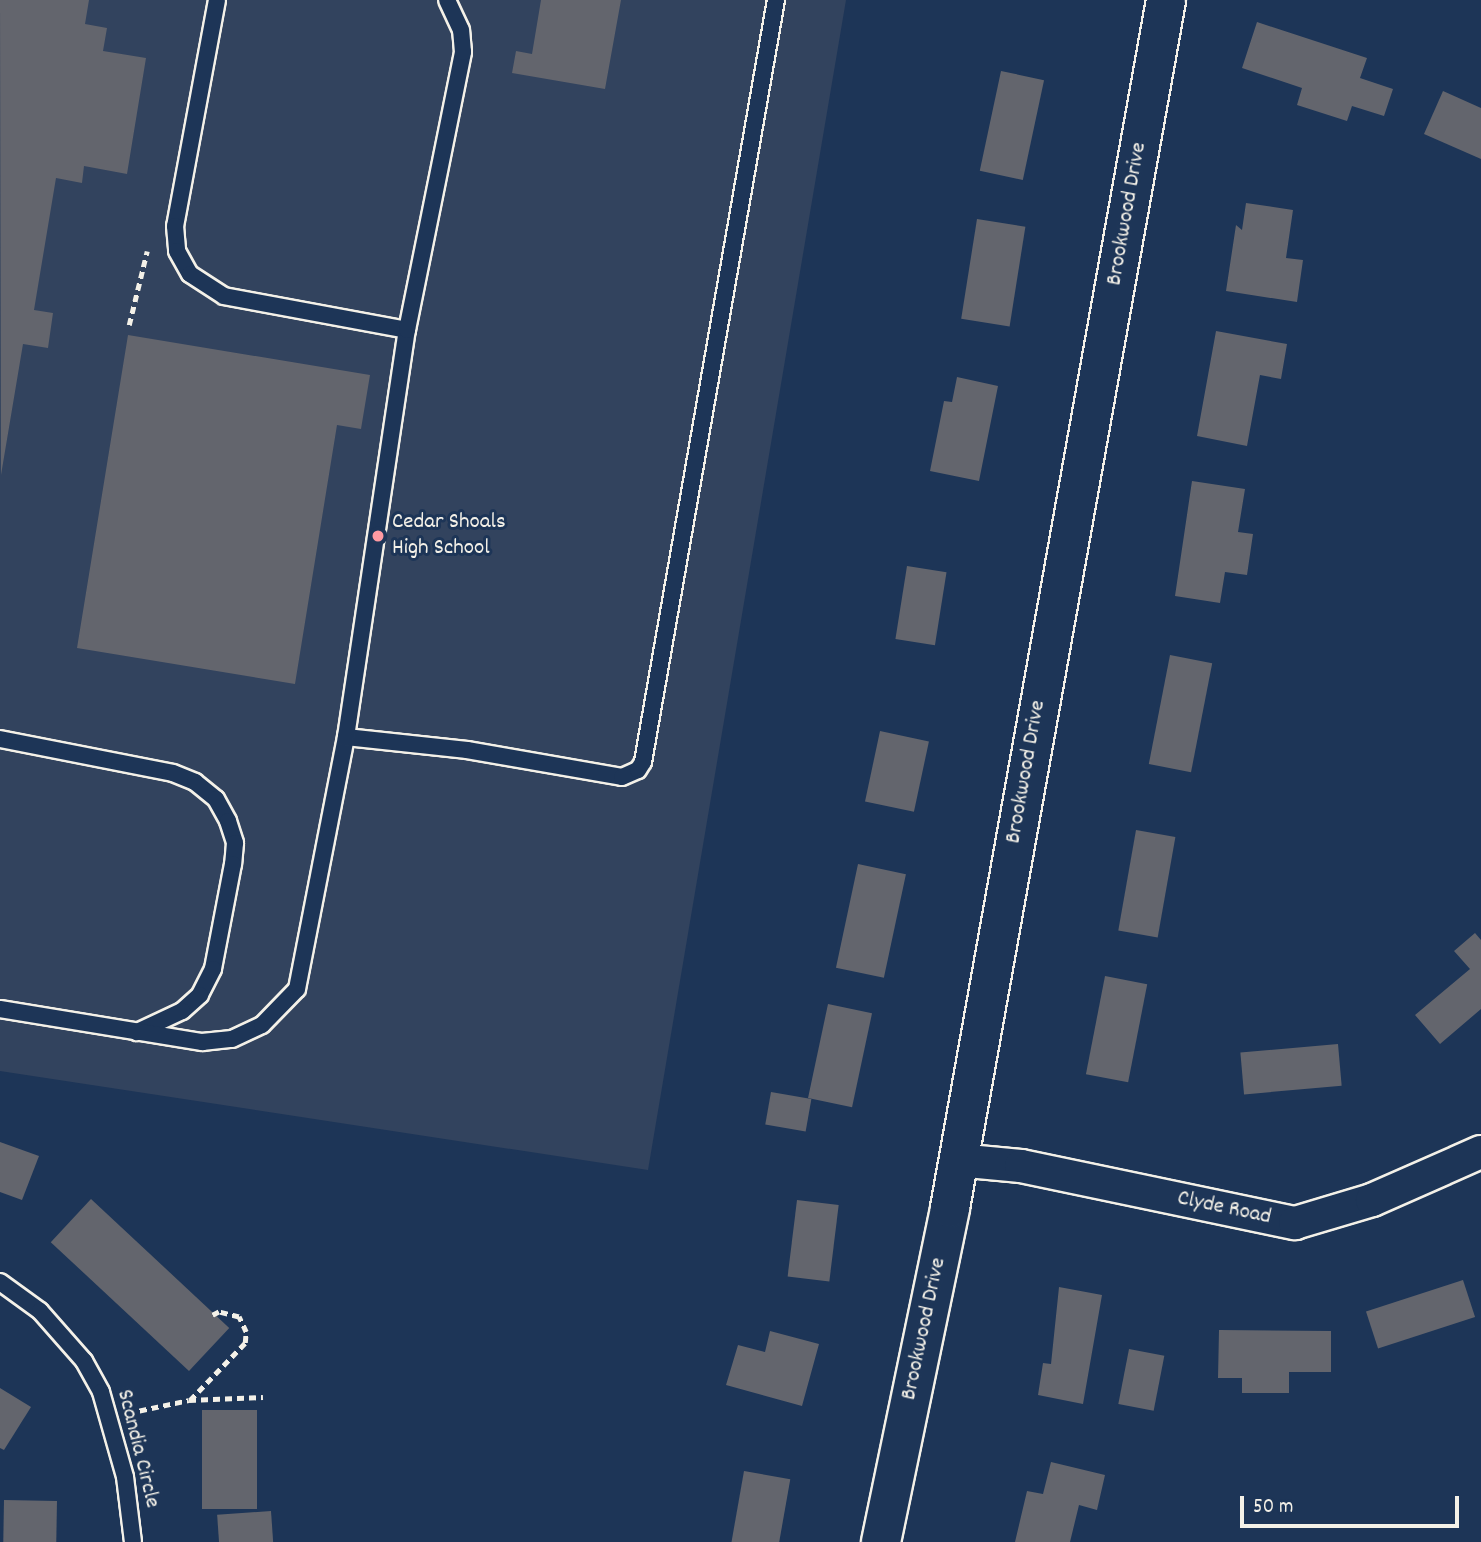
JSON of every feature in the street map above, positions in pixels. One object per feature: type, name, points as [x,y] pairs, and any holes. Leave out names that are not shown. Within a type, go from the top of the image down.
[{"type":"street","name":"Brookwood Drive","points":[[881,1542],[957,1160],[1167,0]]},
{"type":"street","name":"Clyde Road","points":[[957,1160],[1021,1166],[1295,1223],[1371,1200],[1481,1152]]},
{"type":"lane","points":[[217,0],[175,226],[177,251],[190,274],[224,296],[407,330]]},
{"type":"lane","points":[[0,1009],[202,1042],[232,1039],[262,1025],[297,989],[346,737],[407,330],[463,52],[461,30],[447,0]]},
{"type":"lane","points":[[346,737],[467,750],[622,777],[638,770],[643,762],[776,0]]},
{"type":"lane","points":[[0,739],[173,773],[195,782],[216,799],[228,821],[235,843],[233,864],[213,969],[200,995],[183,1011],[135,1033]]},
{"type":"lane","name":"Scandia Circle","points":[[0,1282],[40,1311],[84,1361],[110,1417],[127,1489],[133,1542]]},
{"type":"path","points":[[129,325],[147,251]]},
{"type":"path","points":[[190,1400],[245,1343],[246,1332],[239,1317],[213,1315]]},
{"type":"path","points":[[110,1417],[190,1400],[263,1397]]},
{"type":"shaded area","name":"Cedar Shoals High School","points":[[0,0],[846,0],[648,1170],[0,1071]]},
{"type":"building","points":[[0,0],[89,0],[85,24],[107,28],[103,51],[146,58],[127,174],[84,166],[82,183],[56,178],[34,310],[53,313],[48,348],[23,344],[1,475]]},
{"type":"building","points":[[541,0],[621,0],[605,89],[512,73],[516,51],[532,54]]},
{"type":"building","points":[[1257,22],[1367,58],[1360,78],[1393,89],[1384,116],[1352,106],[1347,121],[1297,105],[1302,88],[1242,68]]},
{"type":"building","points":[[1001,71],[1044,80],[1023,180],[980,171]]},
{"type":"building","points":[[1443,91],[1481,108],[1481,159],[1424,134]]},
{"type":"building","points":[[1246,203],[1293,210],[1286,258],[1303,260],[1297,302],[1226,291],[1236,225],[1242,230]]},
{"type":"building","points":[[977,219],[1025,227],[1010,326],[961,319]]},
{"type":"building","points":[[1216,331],[1287,344],[1281,379],[1260,375],[1247,446],[1197,436]]},
{"type":"building","points":[[128,335],[370,375],[361,429],[337,425],[295,684],[77,648]]},
{"type":"building","points":[[957,377],[998,386],[979,481],[930,471],[944,401],[952,402]]},
{"type":"building","points":[[1192,481],[1245,489],[1238,532],[1253,534],[1247,575],[1225,572],[1220,603],[1175,596]]},
{"type":"building","points":[[907,566],[947,572],[935,645],[895,639]]},
{"type":"building","points":[[1170,655],[1212,663],[1191,772],[1149,764]]},
{"type":"building","points":[[880,731],[929,741],[914,812],[865,801]]},
{"type":"building","points":[[1136,830],[1175,837],[1158,937],[1118,930]]},
{"type":"building","points":[[858,864],[906,874],[884,978],[836,968]]},
{"type":"building","points":[[1475,933],[1481,940],[1481,1009],[1440,1044],[1415,1015],[1470,969],[1454,951]]},
{"type":"building","points":[[1105,976],[1147,984],[1128,1082],[1086,1074]]},
{"type":"building","points":[[828,1004],[872,1013],[852,1107],[808,1098]]},
{"type":"building","points":[[1338,1044],[1342,1086],[1244,1094],[1240,1053]]},
{"type":"building","points":[[771,1092],[811,1099],[806,1132],[765,1124]]},
{"type":"building","points":[[0,1142],[39,1156],[22,1200],[0,1192]]},
{"type":"building","points":[[91,1199],[229,1328],[189,1371],[51,1242]]},
{"type":"building","points":[[797,1200],[839,1205],[829,1282],[788,1276]]},
{"type":"building","points":[[1463,1280],[1475,1317],[1378,1349],[1366,1312]]},
{"type":"building","points":[[1059,1287],[1102,1295],[1083,1404],[1038,1395],[1043,1363],[1051,1364]]},
{"type":"building","points":[[1219,1330],[1331,1331],[1331,1372],[1289,1372],[1289,1393],[1242,1393],[1242,1378],[1218,1378]]},
{"type":"building","points":[[770,1331],[819,1344],[802,1406],[726,1385],[738,1345],[765,1352]]},
{"type":"building","points":[[1129,1349],[1164,1356],[1154,1411],[1118,1404]]},
{"type":"building","points":[[0,1388],[31,1407],[4,1450],[0,1448]]},
{"type":"building","points":[[202,1410],[257,1410],[257,1509],[202,1509]]},
{"type":"building","points":[[1051,1462],[1105,1475],[1097,1510],[1079,1505],[1070,1542],[1015,1542],[1027,1491],[1043,1494]]},
{"type":"building","points":[[744,1471],[790,1479],[779,1542],[731,1542]]},
{"type":"building","points":[[4,1500],[57,1501],[56,1542],[3,1542]]},
{"type":"building","points":[[271,1511],[273,1542],[219,1542],[217,1515]]},
{"type":"place","name":"Cedar Shoals High School","points":[[378,536]]}]
